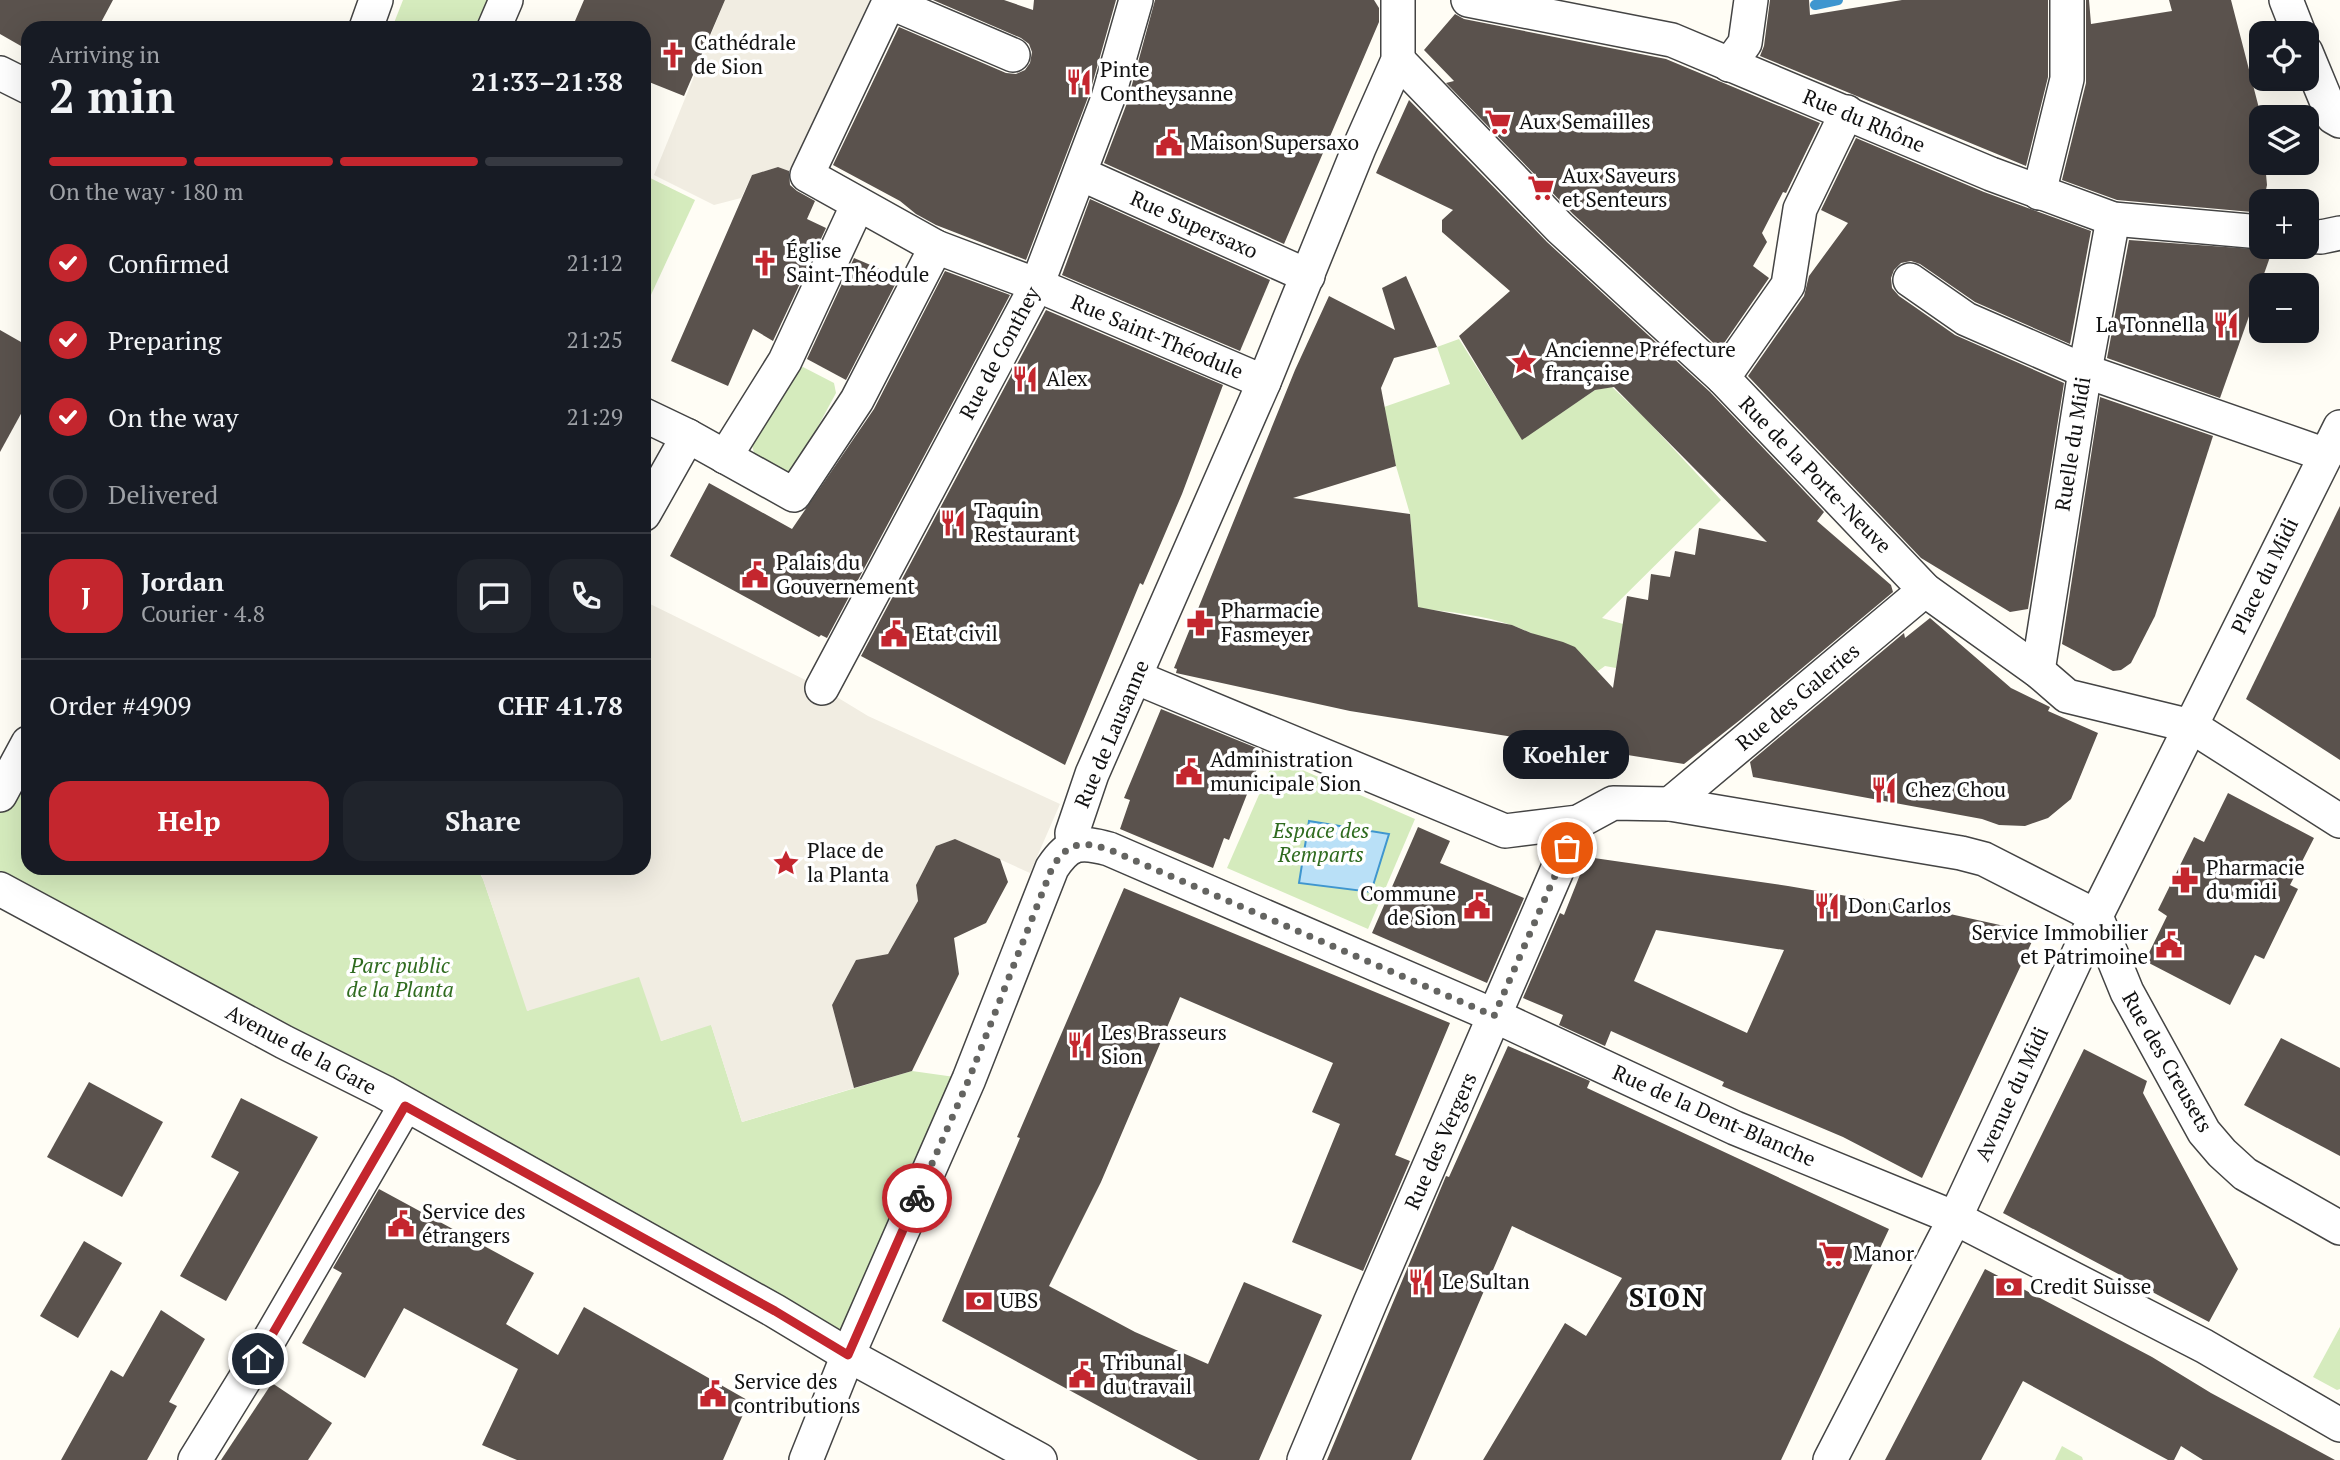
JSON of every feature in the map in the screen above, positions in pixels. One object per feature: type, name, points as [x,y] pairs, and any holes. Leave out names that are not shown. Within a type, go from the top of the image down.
[{"type":"street","points":[[368,21],[376,0]]},
{"type":"street","points":[[497,21],[506,0]]},
{"type":"street","name":"Rue de Conthey","points":[[822,688],[1037,285],[1108,97],[1136,0]]},
{"type":"street","name":"Rue de Lausanne","points":[[806,1460],[848,1355],[969,1079],[1052,868],[1062,853],[1069,824],[1264,382],[1359,148],[1398,60],[1398,0]]},
{"type":"street","name":"Rue du Rhône","points":[[1468,0],[1672,40],[1847,112],[1928,149],[2113,219],[2249,231]]},
{"type":"street","points":[[1729,65],[1745,43],[1751,0]]},
{"type":"street","points":[[2039,193],[2067,79],[2067,0]]},
{"type":"street","points":[[2286,0],[2294,21]]},
{"type":"street","points":[[879,3],[1013,55]]},
{"type":"street","name":"Rue Saint-Théodule","points":[[879,3],[807,175],[936,247],[1037,285],[1264,382]]},
{"type":"street","name":"Rue de la Porte-Neuve","points":[[1398,60],[1560,228],[1723,379],[1925,590],[2038,671],[2067,696],[2191,726],[2340,821]]},
{"type":"street","points":[[0,73],[21,84]]},
{"type":"street","points":[[2319,83],[2333,117],[2340,121]]},
{"type":"street","points":[[1723,379],[1788,285],[1800,209],[1847,112]]},
{"type":"street","name":"Rue Supersaxo","points":[[1081,174],[1308,276]]},
{"type":"street","points":[[725,457],[785,361],[859,204]]},
{"type":"street","name":"Ruelle du Midi","points":[[2038,671],[2085,371],[2113,219]]},
{"type":"street","points":[[2319,237],[2340,233]]},
{"type":"street","points":[[651,418],[794,495],[857,400],[936,247]]},
{"type":"street","points":[[1910,280],[1966,319],[2085,371],[2333,441]]},
{"type":"street","points":[[651,502],[688,436]]},
{"type":"street","name":"Place du Midi","points":[[2191,726],[2333,441]]},
{"type":"street","name":"Rue des Galeries","points":[[1670,804],[1925,590]]},
{"type":"street","points":[[1135,677],[1505,831],[1578,822],[1613,803],[1670,804],[1984,859],[2093,922]]},
{"type":"street","name":"Avenue du Midi","points":[[1830,1460],[1955,1219],[2093,922],[2191,726]]},
{"type":"street","points":[[0,795],[21,756]]},
{"type":"street","name":"Rue des Vergers","points":[[1304,1460],[1578,822]]},
{"type":"street","name":"Rue de la Dent-Blanche","points":[[1069,824],[1087,843],[1108,849],[1494,1016],[1735,1128],[1955,1219],[2204,1346],[2340,1425]]},
{"type":"street","name":"Avenue de la Gare","points":[[0,889],[405,1106],[1040,1460]]},
{"type":"street","name":"Rue des Creusets","points":[[2093,922],[2127,992],[2204,1132],[2245,1174],[2340,1227]]},
{"type":"street","points":[[195,1460],[269,1340],[405,1106]]},
{"type":"green space","points":[[403,0],[492,0],[482,21],[395,21]]},
{"type":"green space","points":[[651,178],[695,200],[651,295]]},
{"type":"green space","points":[[1459,339],[1522,439],[1595,390],[1612,387],[1645,418],[1721,500],[1602,618],[1623,624],[1616,668],[1605,666],[1598,671],[1589,669],[1534,635],[1503,622],[1418,608],[1410,514],[1396,466],[1384,407],[1450,384],[1437,347]]},
{"type":"green space","points":[[803,367],[834,383],[836,393],[794,471],[786,472],[754,453],[752,445],[794,371]]},
{"type":"green space","name":"Parc public de la Planta","points":[[21,756],[21,875],[481,875],[528,1011],[638,875],[645,875],[661,1041],[711,1024],[742,1122],[912,1071],[969,1079],[848,1355],[0,889],[0,795]]},
{"type":"green space","name":"Espace des Remparts","points":[[1275,758],[1415,819],[1368,929],[1227,868]]},
{"type":"green space","points":[[2340,1327],[2340,1389],[2337,1390],[2313,1377]]},
{"type":"green space","points":[[2062,1446],[2082,1457],[2083,1460],[2055,1460]]},
{"type":"shaded area","points":[[725,0],[883,0],[802,176],[778,167],[752,175],[741,198],[714,205],[654,175]]},
{"type":"shaded area","name":"Place de la Planta","points":[[651,604],[822,688],[868,716],[1060,804],[1030,873],[955,839],[936,846],[916,885],[918,901],[888,954],[856,960],[832,1005],[854,1088],[742,1122],[711,1025],[661,1041],[639,977],[527,1011],[481,875],[651,875]]},
{"type":"water","points":[[1309,821],[1389,834],[1371,892],[1299,883]]},
{"type":"building","points":[[0,0],[113,0],[102,21],[21,21],[21,46],[0,34]]},
{"type":"building","name":"Cathédrale de Sion","points":[[584,0],[725,0],[684,96],[651,83],[651,21],[575,21]]},
{"type":"building","points":[[933,0],[1004,0],[1033,10],[1034,0],[1116,0],[1090,92],[1026,260],[936,225],[900,201],[833,165],[899,27],[1006,73],[1016,74],[1025,70],[1030,63],[1032,52],[1029,44],[1021,38]]},
{"type":"building","points":[[1155,0],[1374,0],[1379,8],[1379,22],[1284,244],[1104,163],[1127,103]]},
{"type":"building","points":[[1770,0],[1809,0],[1810,15],[1902,0],[2048,0],[2048,77],[2026,166],[1760,56],[1764,46]]},
{"type":"building","points":[[2086,0],[2089,0],[2091,24],[2172,11],[2169,0],[2231,0],[2249,70],[2249,91],[2255,91],[2258,105],[2249,105],[2249,175],[2266,175],[2266,189],[2249,189],[2249,212],[2117,200],[2062,180],[2086,83]]},
{"type":"building","points":[[1455,14],[1464,19],[1666,59],[1820,123],[1786,193],[1783,192],[1762,233],[1767,242],[1753,266],[1769,278],[1720,349],[1573,214],[1446,83],[1454,81],[1424,50]]},
{"type":"building","points":[[1409,100],[1547,242],[1710,392],[1824,512],[1817,521],[1891,585],[1893,592],[1684,764],[1350,711],[1176,673],[1177,669],[1174,668],[1295,370],[1329,296],[1395,330],[1382,288],[1406,276],[1437,347],[1394,358],[1381,388],[1396,466],[1293,498],[1410,514],[1418,607],[1512,625],[1563,642],[1575,647],[1613,688],[1627,596],[1648,600],[1651,574],[1670,577],[1675,551],[1695,555],[1699,528],[1767,542],[1614,387],[1595,390],[1522,440],[1459,336],[1510,291],[1442,232],[1442,220],[1453,210],[1376,173]]},
{"type":"building","points":[[1856,138],[1984,192],[2091,231],[2070,344],[1975,302],[1920,264],[1911,261],[1901,263],[1891,278],[1892,288],[1899,296],[1955,335],[2064,383],[2028,609],[2010,612],[1921,558],[1748,376],[1804,296],[1809,276],[1848,223],[1821,210]]},
{"type":"building","name":"Église Saint-Théodule","points":[[778,167],[789,171],[790,185],[815,201],[807,219],[826,228],[773,341],[753,329],[728,386],[671,361],[752,175]]},
{"type":"building","points":[[1090,199],[1270,280],[1240,351],[1062,275]]},
{"type":"building","points":[[2129,240],[2249,249],[2249,259],[2269,259],[2264,273],[2249,273],[2249,316],[2220,398],[2107,358]]},
{"type":"building","points":[[854,258],[899,277],[846,380],[807,359]]},
{"type":"building","points":[[945,271],[1010,295],[827,638],[821,635],[819,637],[670,556],[709,483],[792,529],[874,409]]},
{"type":"building","points":[[1046,310],[1223,385],[1182,494],[1143,585],[1140,583],[1065,765],[861,656]]},
{"type":"building","points":[[0,330],[21,342],[21,414],[0,452]]},
{"type":"building","points":[[2100,397],[2213,436],[2155,616],[2131,663],[2121,670],[2113,671],[2062,644]]},
{"type":"building","points":[[2340,506],[2340,760],[2246,699]]},
{"type":"building","points":[[1930,618],[2011,688],[2050,707],[2048,711],[2098,733],[2071,799],[2048,818],[2025,826],[1999,825],[1982,819],[1753,777],[1750,762],[1904,633],[1905,638]]},
{"type":"building","points":[[1161,709],[1264,751],[1229,840],[1224,838],[1213,868],[1120,829],[1130,800],[1124,798]]},
{"type":"building","points":[[2228,793],[2314,838],[2290,885],[2298,889],[2264,959],[2255,955],[2230,1005],[2145,961],[2167,916],[2158,910],[2194,837],[2204,842]]},
{"type":"building","points":[[1418,827],[1450,841],[1440,863],[1524,898],[1487,983],[1372,933]]},
{"type":"building","points":[[955,839],[1000,859],[1008,882],[986,923],[954,938],[959,974],[912,1071],[854,1088],[832,1005],[856,960],[888,954],[918,901],[916,885],[936,846]]},
{"type":"building","points":[[1587,857],[1788,886],[1941,912],[2036,933],[1922,1178],[1843,1137],[1722,1086],[1724,1082],[1611,1031],[1605,1046],[1559,1025],[1563,1015],[1523,998],[1560,913],[1564,915]],"holes":[[[1656,930],[1784,950],[1747,1033],[1634,981]]]},
{"type":"building","points":[[1124,888],[1450,1023],[1395,1155],[1410,1161],[1363,1271],[1292,1242],[1340,1124],[1312,1112],[1333,1063],[1180,997],[1101,1182],[1049,1286],[1135,1332],[1208,1364],[1244,1282],[1322,1315],[1259,1460],[1198,1460],[942,1321],[1020,1138],[1017,1137]]},
{"type":"building","points":[[2281,1038],[2340,1068],[2340,1156],[2244,1105]]},
{"type":"building","points":[[1508,1046],[1590,1081],[1587,1088],[1889,1229],[1781,1460],[1483,1460],[1565,1323],[1586,1336],[1622,1278],[1512,1226],[1411,1460],[1327,1460],[1446,1176],[1449,1177]]},
{"type":"building","points":[[2084,1049],[2147,1081],[2143,1093],[2238,1269],[2209,1322],[2003,1213]]},
{"type":"building","points":[[89,1082],[163,1122],[122,1197],[47,1157]]},
{"type":"building","points":[[241,1098],[318,1137],[226,1301],[180,1276],[239,1172],[211,1157]]},
{"type":"building","points":[[379,1189],[534,1273],[506,1324],[558,1355],[584,1307],[749,1401],[723,1460],[517,1460],[482,1445],[518,1369],[404,1308],[365,1378],[302,1343],[342,1273],[333,1268]]},
{"type":"building","points":[[84,1241],[122,1263],[78,1338],[40,1316]]},
{"type":"building","points":[[1985,1269],[2152,1357],[2211,1393],[2335,1460],[2203,1460],[2181,1446],[2174,1460],[2168,1460],[2023,1381],[1981,1460],[1885,1460]]},
{"type":"building","points":[[161,1310],[205,1339],[169,1402],[177,1406],[147,1460],[61,1460],[111,1370],[123,1377]]},
{"type":"building","points":[[272,1383],[332,1423],[308,1460],[221,1460]]},
{"type":"waterway","points":[[1815,5],[1838,0]]},
{"type":"way so far","points":[[917,1198],[969,1079],[1052,868],[1062,853],[1073,846],[1087,843],[1108,849],[1494,1016],[1567,848]]},
{"type":"place","name":"Cathédrale de Sion","points":[[673,55]]},
{"type":"place","name":"Pinte Contheysanne","points":[[1079,82]]},
{"type":"place","name":"Aux Semailles","points":[[1498,122]]},
{"type":"place","name":"Maison Supersaxo","points":[[1169,143]]},
{"type":"place","name":"Aux Saveurs et Senteurs","points":[[1541,188]]},
{"type":"place","name":"Église Saint-Théodule","points":[[765,263]]},
{"type":"place","name":"La Tonnella","points":[[2226,325]]},
{"type":"place","name":"Ancienne Préfecture française","points":[[1524,362]]},
{"type":"place","name":"Alex","points":[[1025,379]]},
{"type":"place","name":"Taquin Restaurant","points":[[953,523]]},
{"type":"place","name":"Palais du Gouvernement","points":[[755,575]]},
{"type":"place","name":"Pharmacie Fasmeyer","points":[[1200,623]]},
{"type":"place","name":"Etat civil","points":[[894,634]]},
{"type":"place","name":"Administration municipale Sion","points":[[1189,772]]},
{"type":"place","name":"Chez Chou","points":[[1884,790]]},
{"type":"place","name":"Koehler","points":[[1567,848]]},
{"type":"place","name":"Place de la Planta","points":[[786,863]]},
{"type":"place","name":"Pharmacie du midi","points":[[2185,880]]},
{"type":"place","name":"Commune de Sion","points":[[1477,906]]},
{"type":"place","name":"Don Carlos","points":[[1827,906]]},
{"type":"place","name":"Service Immobilier et Patrimoine","points":[[2169,945]]},
{"type":"place","name":"Les Brasseurs Sion","points":[[1080,1045]]},
{"type":"place","name":"Service des étrangers","points":[[401,1224]]},
{"type":"place","name":"Manor","points":[[1832,1254]]},
{"type":"place","name":"Le Sultan","points":[[1421,1282]]},
{"type":"place","name":"Credit Suisse","points":[[2009,1287]]},
{"type":"place","name":"UBS","points":[[979,1301]]},
{"type":"place","name":"Tribunal du travail","points":[[1082,1375]]},
{"type":"place","name":"Service des contributions","points":[[713,1394]]},
{"type":"district","name":"SION","points":[[1667,1297]]},
{"type":"route","points":[[258,1359],[405,1106],[775,1311],[848,1355],[917,1198]]}]
